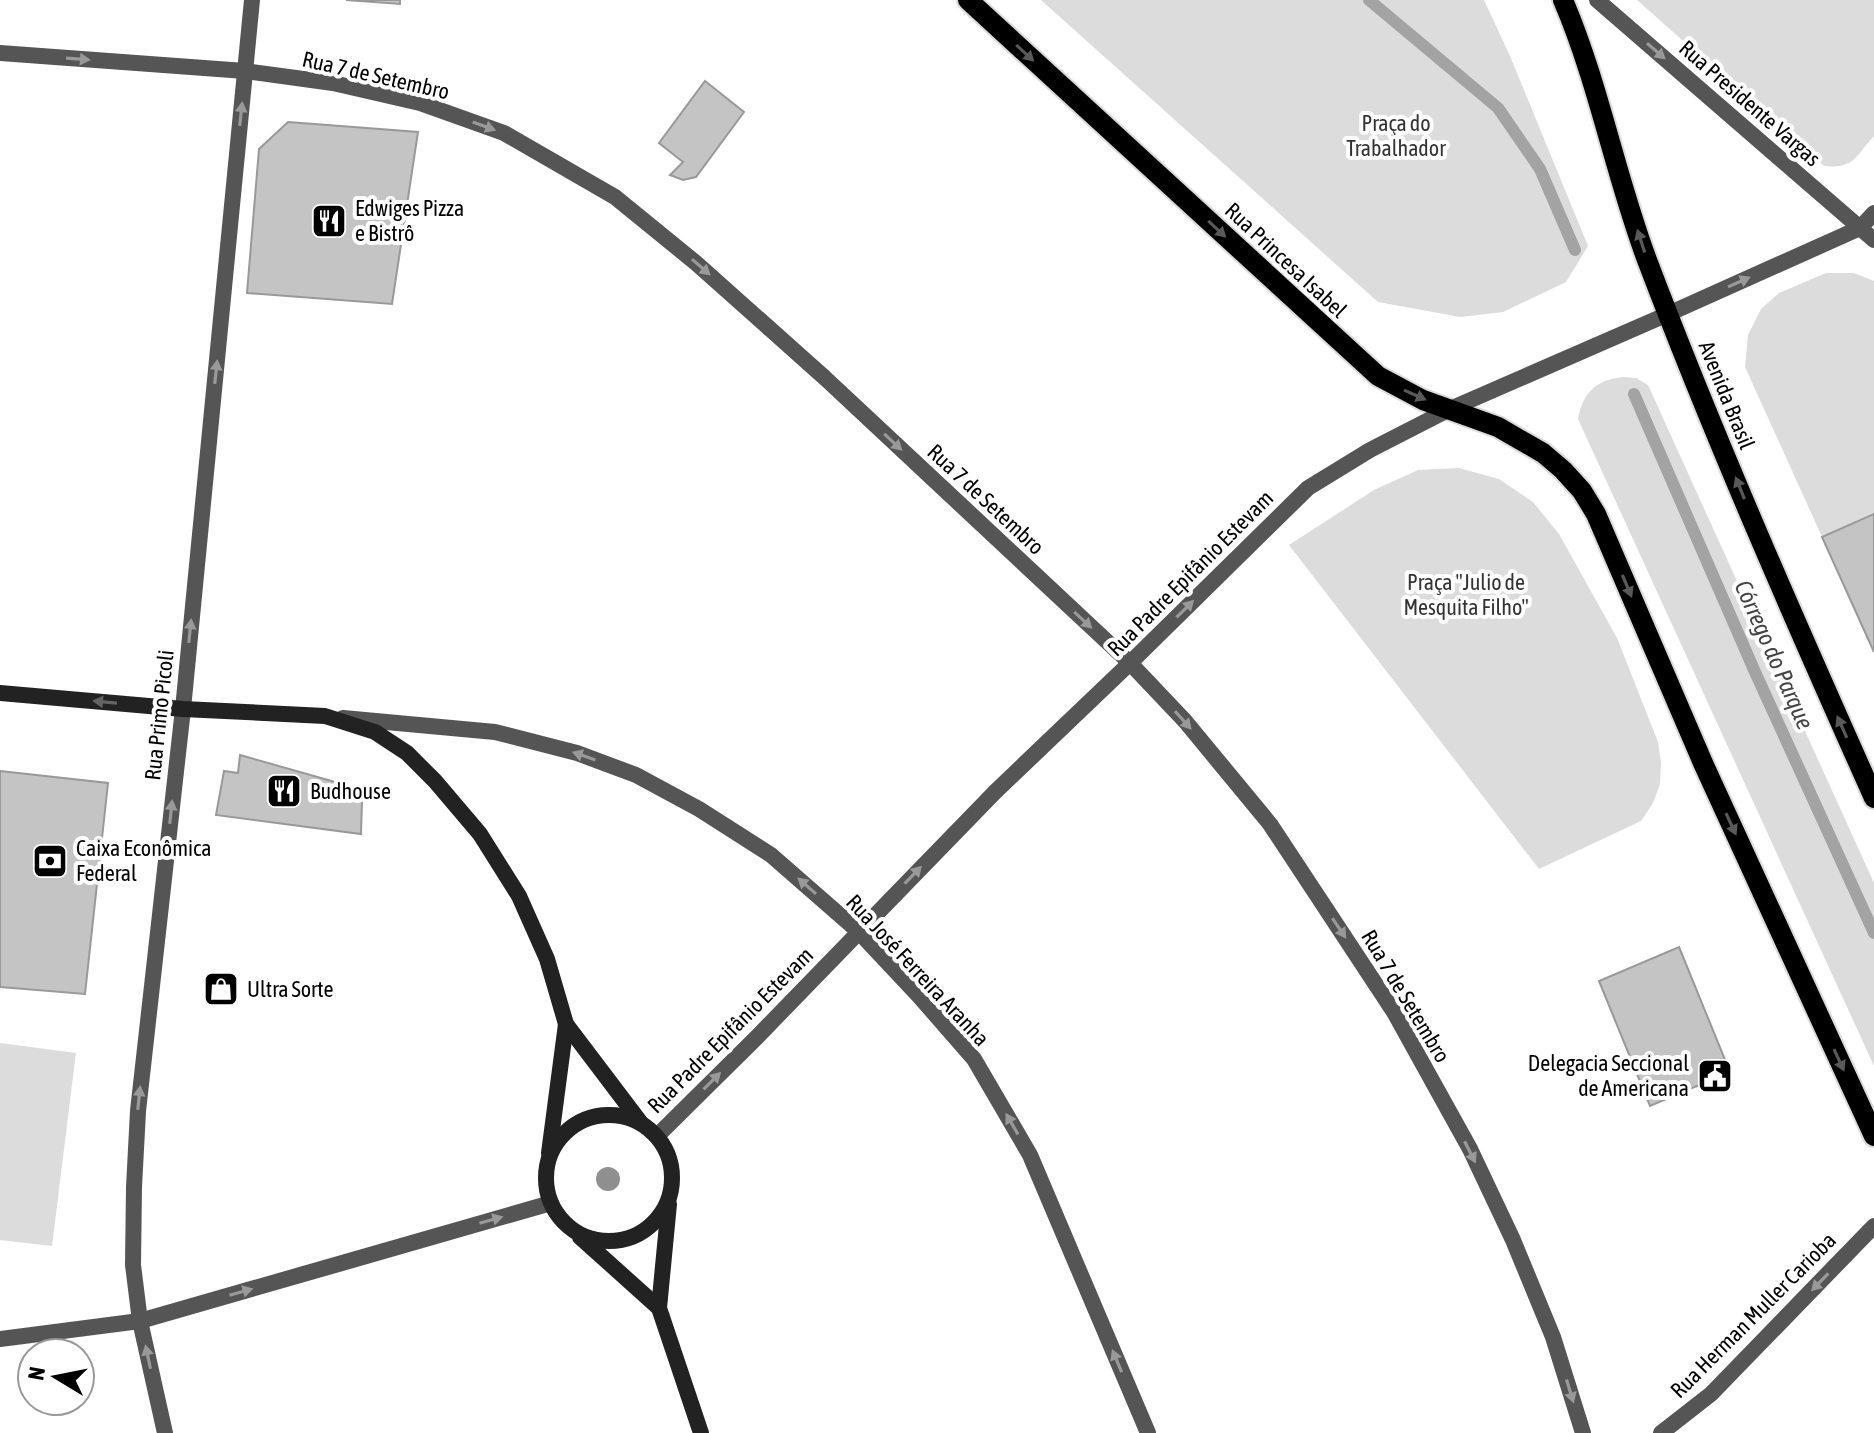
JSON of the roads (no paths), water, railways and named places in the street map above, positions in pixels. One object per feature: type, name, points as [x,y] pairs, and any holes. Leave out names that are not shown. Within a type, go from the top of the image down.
[{"type":"main road","name":"Rua Princesa Isabel","points":[[968,0],[1378,376],[1423,400],[1498,427],[1543,453],[1582,491],[1596,514],[1703,763],[1874,1136]]},
{"type":"main road","name":"Avenida Brasil","points":[[1563,0],[1582,45],[1646,257],[1668,314],[1789,608],[1874,798]]},
{"type":"main road","points":[[0,693],[183,709],[325,716],[375,732],[407,753],[435,781],[480,834],[519,896],[547,959],[566,1024],[641,1123],[657,1136],[668,1153],[672,1173],[659,1308],[701,1433]]},
{"type":"main road","points":[[566,1024],[547,1165],[546,1184],[551,1203],[561,1220],[659,1308]]},
{"type":"main road","points":[[547,1165],[555,1146],[567,1131],[584,1120],[603,1115],[623,1116],[641,1123]]},
{"type":"main road","points":[[561,1220],[575,1232],[594,1240],[613,1242],[633,1238],[656,1220],[670,1195]]},
{"type":"street","name":"Rua Primo Picoli","points":[[165,1433],[140,1321],[133,1265],[138,1111],[183,709],[252,0]]},
{"type":"street","name":"Rua Presidente Vargas","points":[[1597,0],[1874,240]]},
{"type":"street","name":"Rua 7 de Setembro","points":[[0,53],[245,71],[333,83],[420,103],[504,133],[615,197],[696,263],[825,378],[1130,663],[1185,721],[1270,824],[1394,1012],[1470,1149],[1513,1240],[1553,1337],[1583,1433]]},
{"type":"street","name":"Rua Padre Epifânio Estevam","points":[[657,1136],[995,792],[1308,488],[1370,450],[1450,409],[1860,228],[1874,213]]},
{"type":"street","name":"Rua José Ferreira Aranha","points":[[325,716],[495,732],[577,753],[636,775],[699,809],[771,855],[858,931],[974,1059],[1030,1155],[1148,1433]]},
{"type":"street","points":[[0,1339],[140,1321],[551,1203]]},
{"type":"street","name":"Rua Herman Muller Carioba","points":[[1661,1433],[1711,1394],[1874,1226]]},
{"type":"waterway","name":"Córrego do Parque","points":[[1369,0],[1498,108],[1540,169],[1575,250]]},
{"type":"waterway","name":"Córrego do Parque","points":[[1634,394],[1755,672],[1874,933]]},
{"type":"place","name":"Edwiges Pizza e Bistrô","points":[[329,221]]},
{"type":"place","name":"Budhouse","points":[[284,791]]},
{"type":"place","name":"Caixa Econômica Federal","points":[[50,861]]},
{"type":"place","name":"Ultra Sorte","points":[[221,989]]},
{"type":"place","name":"Delegacia Seccional de Americana","points":[[1715,1076]]},
{"type":"park label","name":"Praça do Trabalhador","points":[[1396,136]]},
{"type":"park label","name":"Praça \"Julio de Mesquita Filho\"","points":[[1466,594]]}]
